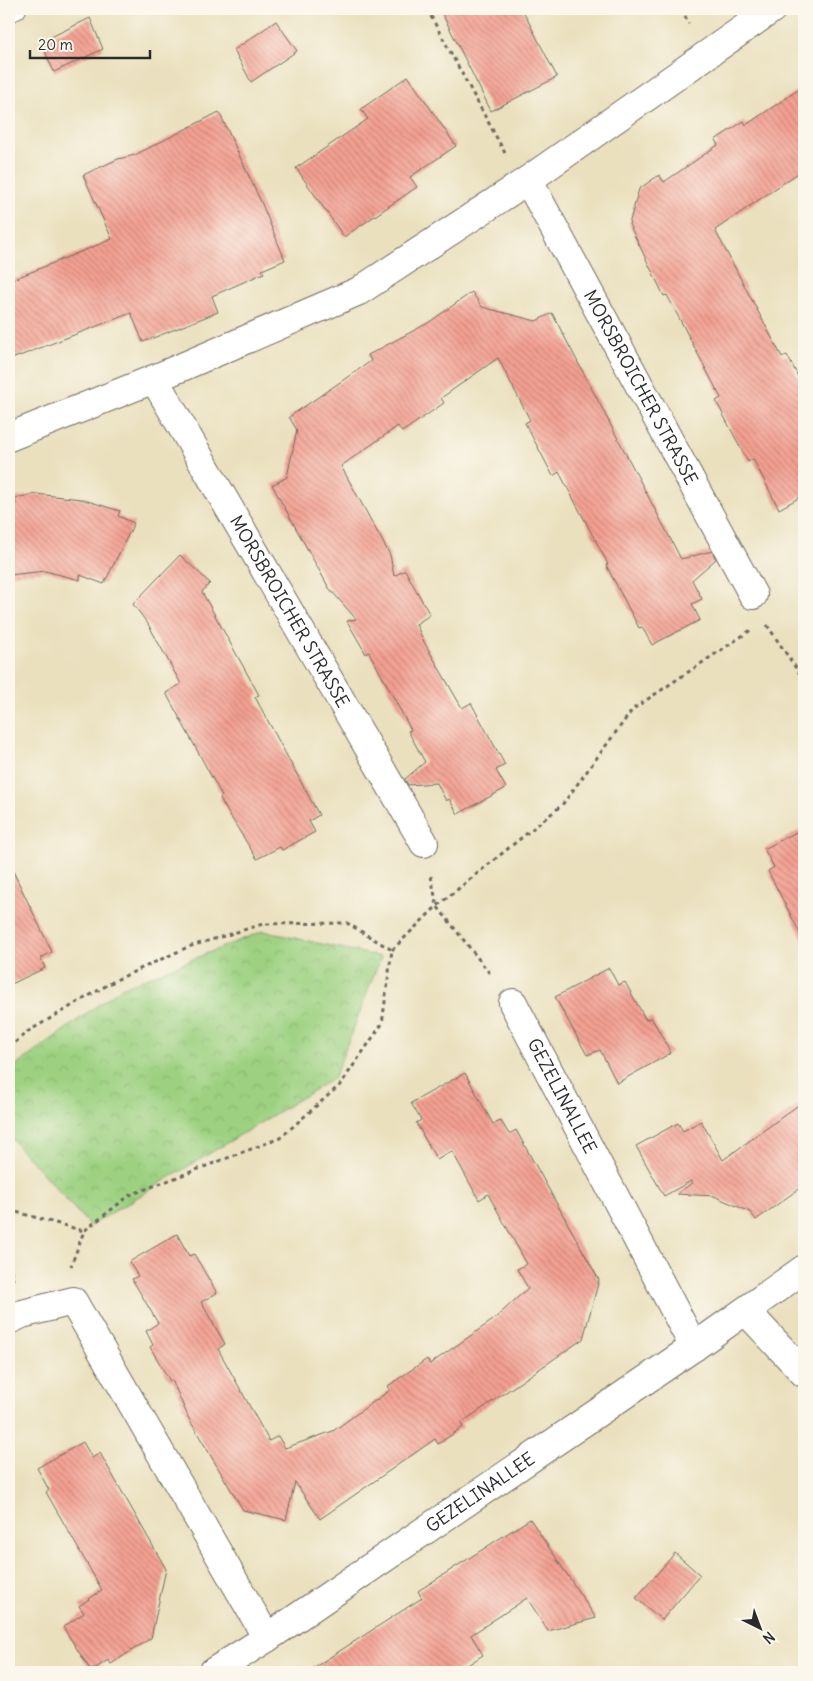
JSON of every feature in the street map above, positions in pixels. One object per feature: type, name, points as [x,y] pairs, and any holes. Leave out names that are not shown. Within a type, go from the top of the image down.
[{"type":"street","points":[[9,437],[154,379],[359,291],[528,180],[772,9]]},
{"type":"street","name":"MORSBROICHER STRASSE","points":[[528,180],[753,595]]},
{"type":"street","name":"MORSBROICHER STRASSE","points":[[154,379],[424,843]]},
{"type":"street","name":"GEZELINALLEE","points":[[513,1003],[694,1347]]},
{"type":"street","name":"GEZELINALLEE","points":[[213,1672],[267,1638],[694,1347],[804,1269]]},
{"type":"street","points":[[15,1317],[73,1301],[267,1638]]},
{"type":"street","points":[[746,1311],[804,1373]]},
{"type":"lane","points":[[9,12],[16,9]]},
{"type":"path","points":[[427,9],[502,148],[528,180]]},
{"type":"path","points":[[753,595],[764,621],[804,680]]},
{"type":"path","points":[[69,1272],[84,1231],[130,1195],[280,1138],[340,1085],[382,1024],[392,950],[437,906],[562,805],[632,710],[764,621]]},
{"type":"path","points":[[424,843],[437,906],[513,1003]]},
{"type":"path","points":[[9,1048],[27,1032],[116,980],[188,947],[263,924],[347,923],[392,950]]},
{"type":"path","points":[[9,1210],[84,1231]]},
{"type":"path","points":[[9,1262],[15,1317]]},
{"type":"green space","points":[[263,931],[381,957],[334,1078],[90,1226],[9,1136],[9,1071],[121,988]]},
{"type":"building","points":[[440,9],[522,9],[557,77],[491,111]]},
{"type":"building","points":[[90,18],[103,49],[54,72],[41,42]]},
{"type":"building","points":[[276,21],[297,51],[251,82],[234,50]]},
{"type":"building","points":[[408,76],[456,146],[410,177],[417,187],[344,237],[296,168],[368,119],[361,109]]},
{"type":"building","points":[[804,86],[804,169],[715,230],[782,357],[787,355],[804,388],[804,495],[779,509],[753,459],[748,462],[716,401],[721,398],[667,295],[664,296],[629,224],[639,189],[659,175],[664,182],[718,145],[715,140],[744,121],[746,125]]},
{"type":"building","points":[[219,112],[262,204],[285,260],[262,270],[264,273],[212,296],[218,312],[143,342],[131,313],[9,360],[9,281],[112,239],[83,175],[118,159],[135,155]]},
{"type":"building","points":[[472,292],[482,307],[536,321],[552,313],[681,559],[712,551],[716,559],[692,580],[702,599],[692,604],[700,620],[652,645],[642,627],[639,628],[606,565],[608,564],[559,472],[553,476],[525,423],[530,420],[498,358],[441,398],[444,403],[402,432],[398,426],[341,466],[390,555],[394,576],[405,570],[430,615],[416,624],[424,642],[462,708],[471,703],[505,765],[496,770],[506,788],[458,814],[449,799],[446,801],[437,783],[408,785],[405,779],[425,762],[408,731],[411,730],[369,652],[366,654],[347,621],[356,619],[329,588],[272,485],[287,477],[297,430],[289,417],[371,361],[368,355],[428,323]]},
{"type":"building","points":[[36,494],[81,499],[120,511],[118,516],[134,523],[104,584],[80,575],[80,580],[45,571],[9,575],[9,505],[16,504],[15,498]]},
{"type":"building","points":[[180,555],[210,583],[202,592],[259,695],[255,697],[319,815],[309,821],[315,832],[282,850],[280,847],[257,859],[227,811],[220,798],[222,796],[166,693],[181,684],[148,624],[133,604]]},
{"type":"building","points":[[804,828],[804,941],[768,871],[774,867],[764,849]]},
{"type":"building","points":[[9,863],[52,952],[41,958],[45,968],[9,985]]},
{"type":"building","points":[[609,968],[618,985],[625,982],[646,1020],[651,1017],[671,1053],[617,1083],[600,1050],[587,1055],[555,997]]},
{"type":"building","points":[[465,1073],[493,1124],[501,1121],[509,1134],[516,1130],[599,1280],[583,1339],[461,1423],[463,1427],[438,1444],[435,1439],[320,1519],[295,1482],[286,1520],[243,1510],[189,1419],[172,1380],[170,1381],[150,1347],[153,1345],[146,1331],[158,1323],[132,1279],[138,1276],[129,1262],[177,1234],[189,1256],[194,1254],[217,1293],[201,1302],[225,1344],[218,1349],[269,1441],[278,1436],[285,1448],[333,1431],[390,1390],[388,1386],[427,1359],[430,1364],[493,1320],[528,1288],[517,1269],[527,1264],[488,1194],[479,1200],[452,1151],[437,1160],[416,1123],[421,1120],[411,1103]]},
{"type":"building","points":[[804,1101],[804,1185],[756,1220],[750,1212],[714,1196],[677,1194],[693,1182],[691,1181],[664,1196],[636,1146],[678,1123],[683,1131],[701,1121],[723,1160]]},
{"type":"building","points":[[83,1442],[92,1458],[100,1453],[166,1569],[151,1638],[111,1664],[108,1660],[91,1671],[63,1627],[84,1613],[79,1606],[102,1590],[46,1492],[49,1490],[37,1468]]},
{"type":"building","points":[[530,1519],[596,1618],[548,1631],[527,1598],[471,1635],[483,1655],[457,1672],[307,1672],[422,1598],[418,1591]]},
{"type":"building","points":[[675,1553],[700,1575],[662,1620],[636,1598]]}]
